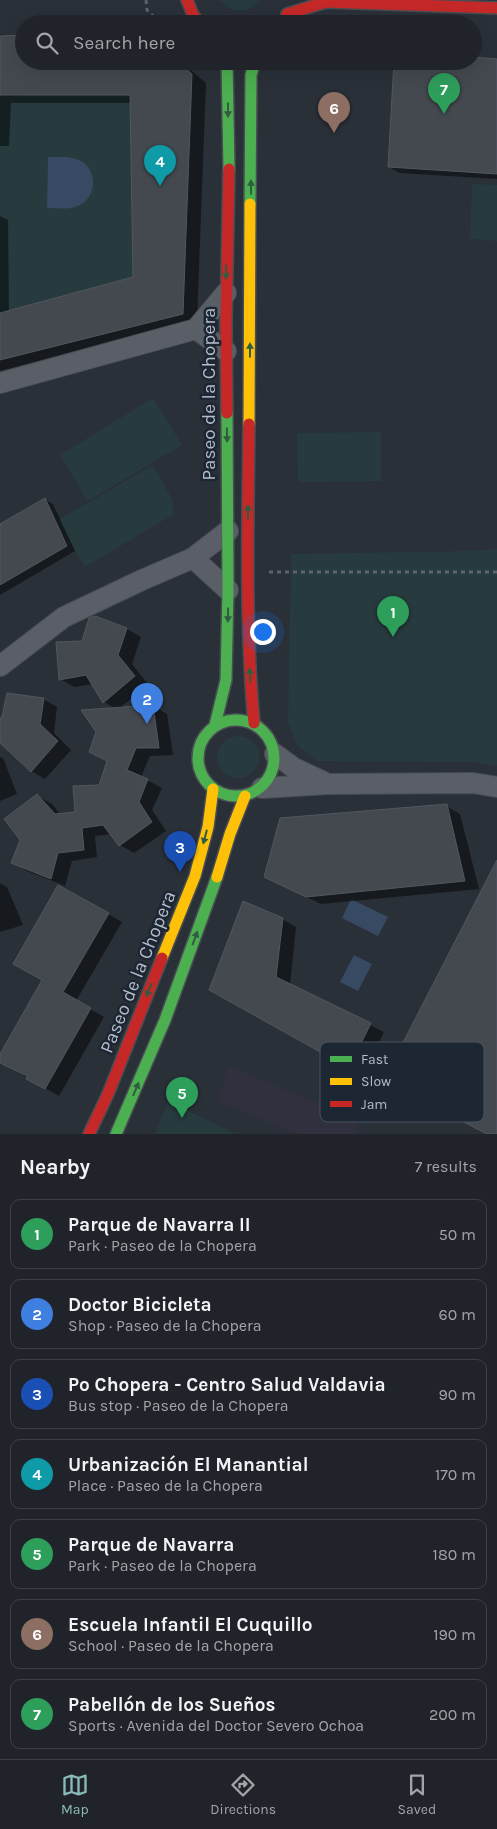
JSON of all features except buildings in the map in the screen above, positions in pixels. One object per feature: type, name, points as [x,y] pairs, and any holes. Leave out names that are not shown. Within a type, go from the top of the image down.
[{"type":"main road","points":[[287,14],[292,0]]},
{"type":"main road","points":[[287,14],[326,2],[497,8]]},
{"type":"main road","name":"Paseo de la Chopera","points":[[215,725],[226,680],[228,590],[226,351],[227,70]]},
{"type":"main road","points":[[252,70],[248,572],[250,682],[254,723]]},
{"type":"main road","points":[[241,719],[254,723],[269,736],[275,754],[273,773],[254,792],[228,796],[213,789],[201,774],[198,756],[203,738],[215,725],[228,720],[241,719]]},
{"type":"main road","name":"Paseo de la Chopera","points":[[89,1134],[108,1094],[195,876],[208,827],[213,789]]},
{"type":"main road","name":"Paseo de la Chopera","points":[[116,1134],[165,1020],[216,882],[230,834],[254,792]]},
{"type":"street","points":[[173,0],[194,13]]},
{"type":"street","points":[[0,383],[196,329],[226,294]]},
{"type":"street","points":[[196,329],[226,351]]},
{"type":"street","points":[[0,666],[64,617],[194,558],[228,530]]},
{"type":"street","points":[[194,558],[228,590]]},
{"type":"street","points":[[275,754],[294,768],[328,784]]},
{"type":"street","points":[[254,792],[328,784],[473,783],[497,787]]},
{"type":"path","points":[[146,0],[148,10],[153,15]]},
{"type":"path","points":[[248,572],[497,572]]},
{"type":"shaded area","points":[[230,1067],[320,1104],[320,1122],[359,1122],[354,1134],[297,1134],[217,1101]]},
{"type":"green space","points":[[219,0],[261,0],[251,8],[240,11],[229,8]]},
{"type":"green space","points":[[0,95],[130,95],[133,277],[0,313]]},
{"type":"green space","points":[[472,184],[497,185],[497,241],[470,239]]},
{"type":"green space","points":[[153,398],[182,445],[88,501],[60,455]]},
{"type":"green space","points":[[381,432],[381,481],[298,482],[297,433]]},
{"type":"green space","points":[[153,465],[172,499],[174,514],[85,567],[58,520]]},
{"type":"green space","points":[[497,549],[497,766],[474,762],[318,761],[296,744],[288,721],[291,554]]},
{"type":"green space","points":[[242,736],[250,739],[256,745],[259,757],[256,769],[250,775],[234,778],[226,775],[220,769],[217,753],[220,745],[226,739]]},
{"type":"green space","points":[[168,1101],[236,1134],[155,1134]]},
{"type":"water","points":[[48,157],[64,157],[79,160],[90,170],[93,183],[92,190],[84,202],[71,208],[47,208]]},
{"type":"water","points":[[351,899],[388,917],[378,936],[342,918]]},
{"type":"water","points":[[354,955],[372,964],[358,991],[340,982]]},
{"type":"traffic: fast","points":[[227,70],[229,169]]},
{"type":"traffic: fast","points":[[250,204],[252,70]]},
{"type":"traffic: fast","points":[[215,725],[226,680],[228,590],[227,413]]},
{"type":"traffic: fast","points":[[229,720],[243,720],[257,726],[268,737],[274,751],[274,758],[271,773],[263,785],[243,796],[229,796],[215,790],[204,779],[198,765],[198,751],[204,737],[215,726],[229,720]]},
{"type":"traffic: fast","points":[[116,1134],[165,1020],[217,877]]},
{"type":"traffic: slow","points":[[249,424],[250,204]]},
{"type":"traffic: slow","points":[[162,958],[195,876],[208,827],[213,789]]},
{"type":"traffic: slow","points":[[217,877],[230,834],[245,796]]},
{"type":"traffic: jam","points":[[187,0],[193,15]]},
{"type":"traffic: jam","points":[[287,14],[326,2],[497,8]]},
{"type":"traffic: jam","points":[[227,413],[226,324],[229,169]]},
{"type":"traffic: jam","points":[[249,424],[248,611],[254,723]]},
{"type":"traffic: jam","points":[[89,1134],[108,1094],[162,958]]},
{"type":"place","name":"Pabellón de los Sueños","points":[[444,114]]},
{"type":"place","name":"Escuela Infantil El Cuquillo","points":[[334,133]]},
{"type":"place","name":"Urbanización El Manantial","points":[[160,186]]},
{"type":"place","name":"Parque de Navarra II","points":[[393,637]]},
{"type":"place","name":"Doctor Bicicleta","points":[[147,724]]},
{"type":"place","name":"Pº Chopera - Centro Salud Valdavia","points":[[180,872]]},
{"type":"place","name":"Parque de Navarra","points":[[182,1118]]}]
